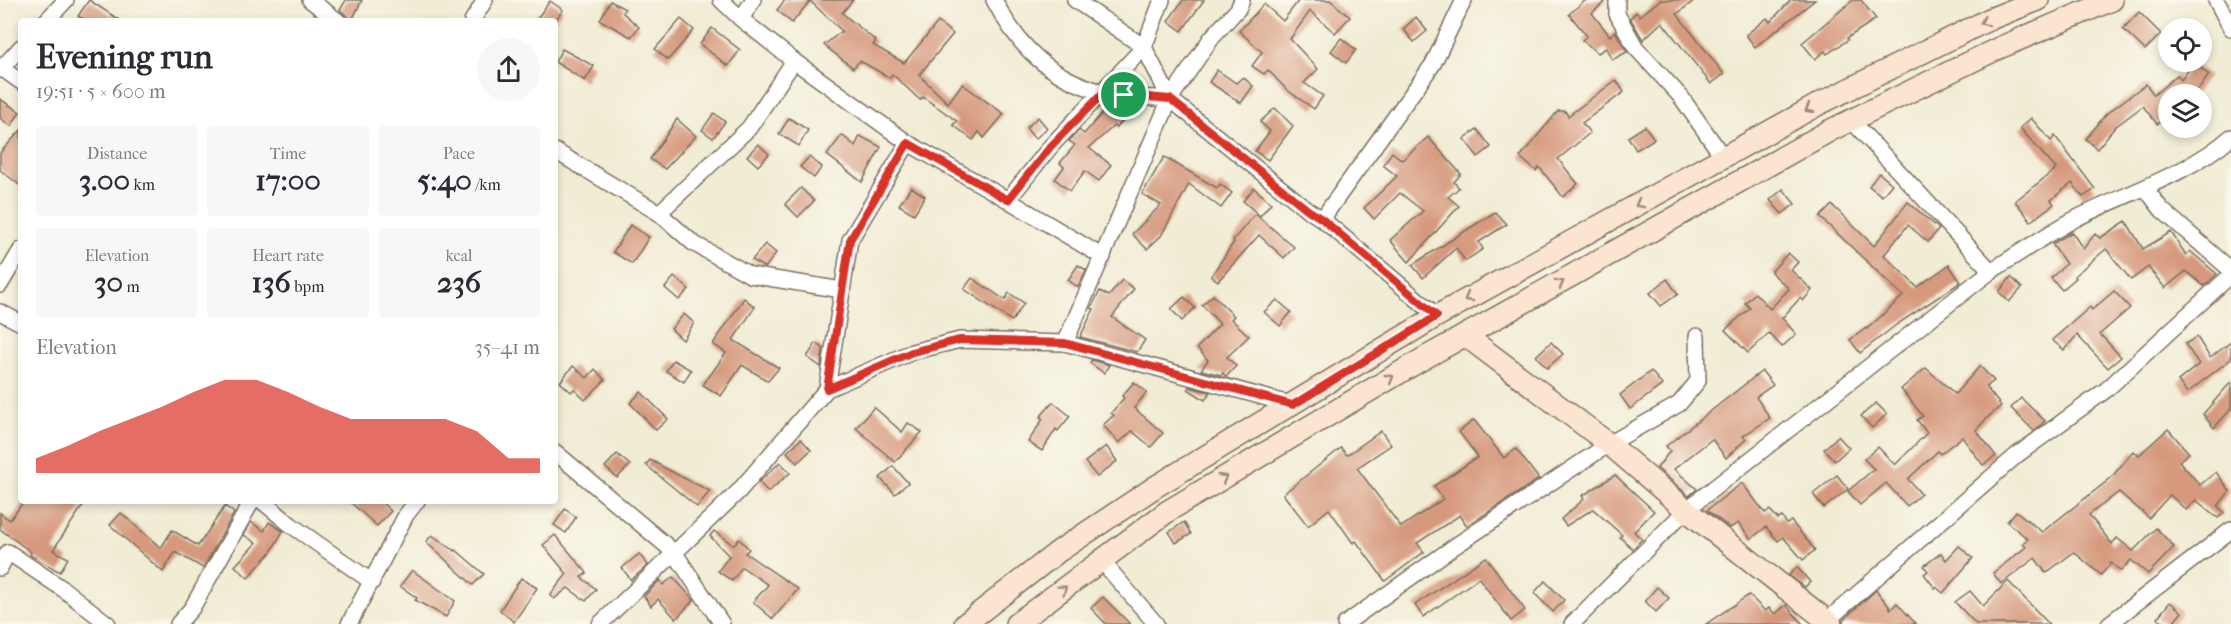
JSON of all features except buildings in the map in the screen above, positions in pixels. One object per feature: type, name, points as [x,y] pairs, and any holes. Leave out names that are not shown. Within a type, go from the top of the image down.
[{"type":"main road","points":[[965,624],[1059,551],[1136,500],[1437,316],[1851,88],[1990,19],[2036,0]]},
{"type":"main road","points":[[1016,624],[1168,511],[1421,360],[1831,129],[1999,48],[2112,0]]},
{"type":"main road","points":[[1466,336],[1610,444],[1686,510],[1827,623]]},
{"type":"street","points":[[49,18],[66,0]]},
{"type":"street","points":[[310,0],[334,18]]},
{"type":"street","points":[[474,18],[485,0]]},
{"type":"street","points":[[721,0],[794,61],[908,143],[1103,257]]},
{"type":"street","points":[[741,19],[753,0]]},
{"type":"street","points":[[994,0],[1004,19],[1035,59],[1059,76],[1103,93],[1170,99]]},
{"type":"street","points":[[1076,0],[1144,47],[1170,99],[1322,219],[1437,316]]},
{"type":"street","points":[[1008,200],[1051,146],[1144,47],[1162,0]]},
{"type":"street","points":[[1065,343],[1170,99],[1212,37],[1238,9],[1242,0]]},
{"type":"street","points":[[1322,219],[1433,64],[1464,0]]},
{"type":"street","points":[[2216,0],[2231,28]]},
{"type":"street","points":[[1618,1],[1617,14],[1636,48],[1681,97],[1723,157]]},
{"type":"street","points":[[18,50],[0,68],[18,80]]},
{"type":"street","points":[[659,213],[749,128],[794,61]]},
{"type":"street","points":[[1851,120],[1991,271]]},
{"type":"street","points":[[1572,624],[1686,510],[1991,271],[2076,218],[2145,188],[2214,151],[2231,137]]},
{"type":"street","points":[[827,389],[850,240],[908,143]]},
{"type":"street","points":[[558,153],[659,213],[693,243],[750,275],[842,290]]},
{"type":"street","points":[[1827,623],[2017,455],[2106,390],[2231,272],[2162,210],[2145,188]]},
{"type":"street","points":[[0,285],[18,255]]},
{"type":"street","points":[[0,312],[18,321]]},
{"type":"street","points":[[1345,624],[1455,546],[1610,444],[1679,404],[1698,381],[1697,336]]},
{"type":"street","points":[[600,624],[738,492],[827,389],[912,352],[960,340],[1065,343],[1293,405]]},
{"type":"street","points":[[558,455],[674,552],[722,624]]},
{"type":"street","points":[[178,624],[192,608],[250,504]]},
{"type":"street","points":[[266,504],[291,525],[372,582]]},
{"type":"street","points":[[349,624],[406,515],[415,504]]},
{"type":"street","points":[[2109,624],[2231,530]]},
{"type":"street","points":[[0,568],[8,552],[63,589],[108,624]]},
{"type":"street","points":[[1101,561],[1156,624]]},
{"type":"route","points":[[1103,93],[1124,95],[1170,99],[1322,219],[1437,316],[1293,405],[1065,343],[960,340],[912,352],[827,389],[850,240],[908,143],[1008,200],[1051,146],[1103,93]]}]
